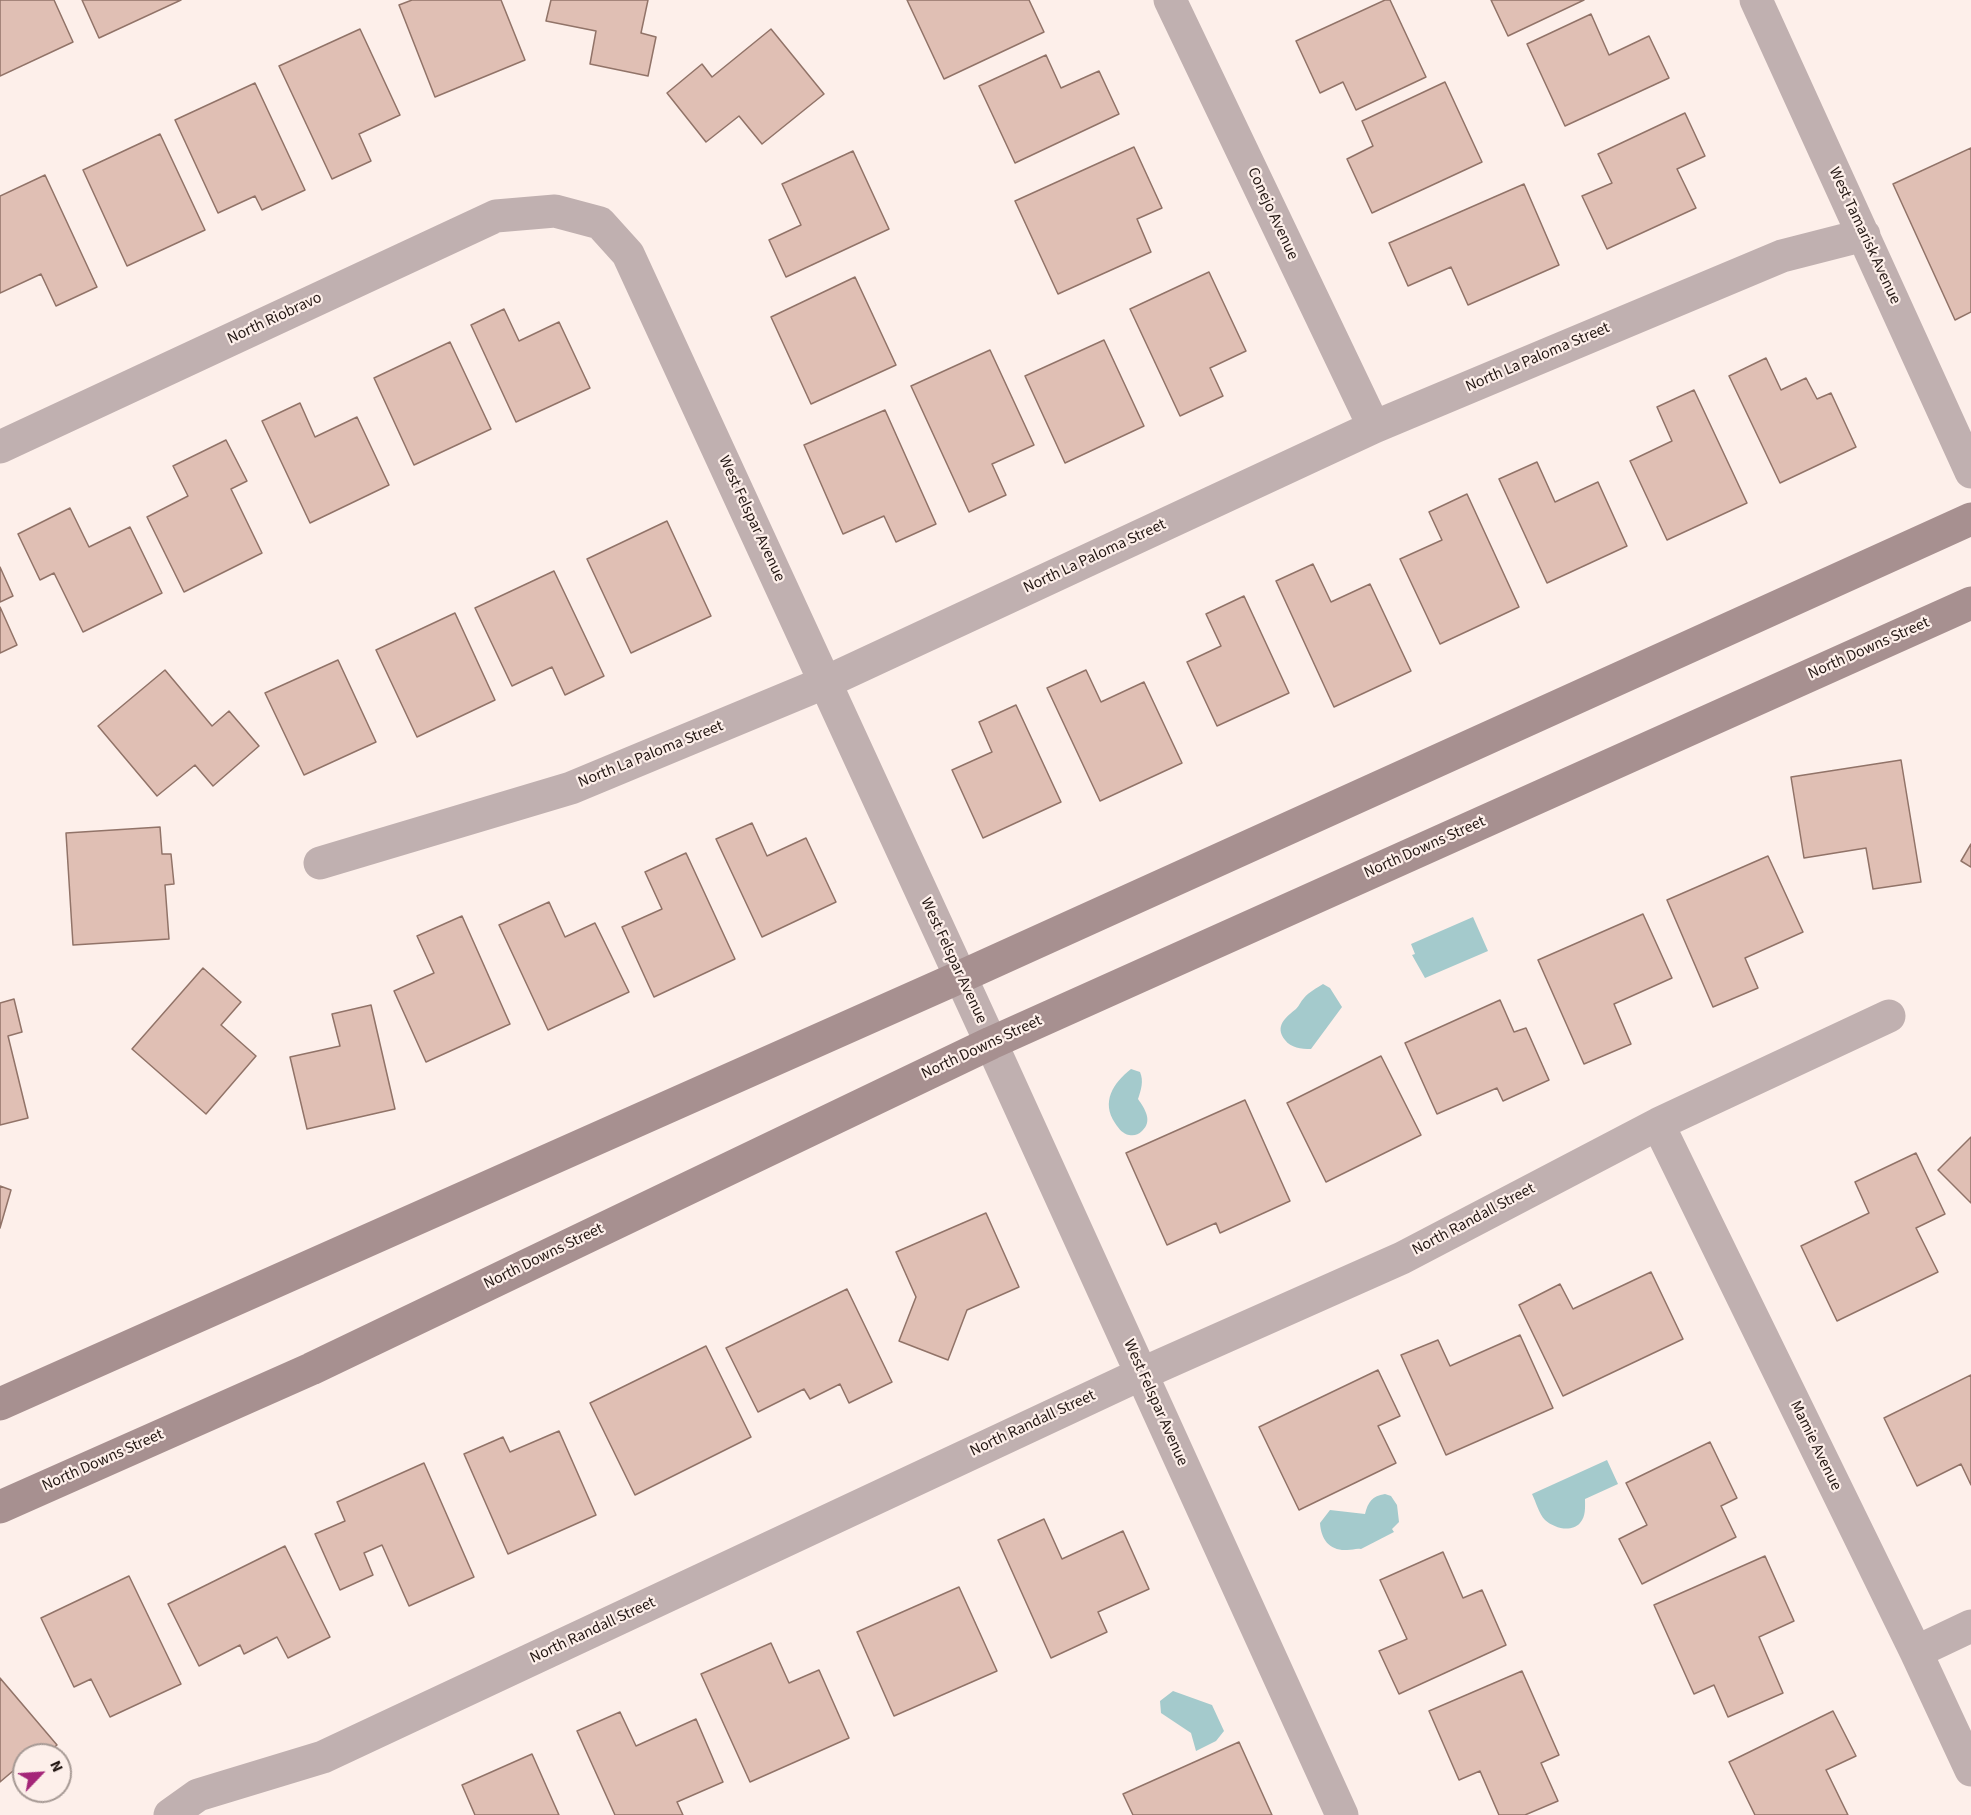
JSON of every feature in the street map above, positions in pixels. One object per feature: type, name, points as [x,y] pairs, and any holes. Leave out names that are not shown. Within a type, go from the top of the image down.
[{"type":"main road","points":[[0,1404],[960,976],[1971,519]]},
{"type":"main road","name":"North Downs Street","points":[[0,1507],[311,1369],[991,1043],[1971,603]]},
{"type":"street","name":"Conejo Avenue","points":[[1170,0],[1374,427]]},
{"type":"street","name":"West Tamarisk Avenue","points":[[1756,0],[1971,472]]},
{"type":"street","name":"North Riobravo","points":[[0,447],[496,216],[555,211]]},
{"type":"street","name":"West Felspar Avenue","points":[[555,211],[600,223],[628,254],[826,682],[1342,1815]]},
{"type":"street","name":"North La Paloma Street","points":[[320,863],[571,788],[826,682],[1374,427],[1782,256],[1864,235]]},
{"type":"street","name":"North Randall Street","points":[[170,1815],[198,1795],[323,1757],[1141,1374],[1402,1258],[1658,1124],[1889,1016]]},
{"type":"street","name":"Mamie Avenue","points":[[1658,1124],[1916,1652],[1971,1770]]},
{"type":"street","points":[[1916,1652],[1971,1626]]},
{"type":"water","points":[[1473,917],[1488,951],[1425,978],[1412,955],[1415,954],[1411,944]]},
{"type":"water","points":[[1323,984],[1330,988],[1342,1007],[1311,1049],[1287,1043],[1281,1030],[1283,1022],[1306,996]]},
{"type":"water","points":[[1131,1069],[1140,1072],[1141,1075],[1142,1086],[1138,1099],[1145,1111],[1147,1123],[1142,1131],[1129,1135],[1125,1134],[1115,1123],[1109,1108],[1109,1100],[1114,1087]]},
{"type":"water","points":[[1607,1460],[1618,1484],[1585,1499],[1584,1514],[1580,1523],[1567,1529],[1545,1520],[1532,1494]]},
{"type":"water","points":[[1385,1494],[1391,1496],[1397,1505],[1399,1522],[1392,1529],[1394,1532],[1361,1549],[1336,1549],[1324,1539],[1320,1523],[1330,1510],[1365,1514],[1371,1500]]},
{"type":"water","points":[[1173,1691],[1212,1705],[1224,1731],[1216,1741],[1196,1751],[1191,1733],[1161,1713],[1160,1701]]},
{"type":"building","points":[[0,0],[54,0],[73,42],[0,76]]},
{"type":"building","points":[[82,0],[181,0],[99,38]]},
{"type":"building","points":[[412,0],[501,0],[525,60],[435,97],[399,5]]},
{"type":"building","points":[[551,0],[648,0],[641,33],[656,37],[648,76],[590,64],[596,31],[546,21]]},
{"type":"building","points":[[907,0],[1029,0],[1044,32],[944,79]]},
{"type":"building","points":[[1385,0],[1390,0],[1426,77],[1356,110],[1343,82],[1320,93],[1296,41]]},
{"type":"building","points":[[1491,0],[1584,0],[1508,36]]},
{"type":"building","points":[[1591,14],[1609,55],[1649,36],[1669,78],[1565,126],[1527,44]]},
{"type":"building","points":[[360,29],[400,115],[359,134],[371,161],[332,179],[279,66]]},
{"type":"building","points":[[771,29],[824,94],[762,144],[739,116],[706,142],[667,93],[702,64],[712,77]]},
{"type":"building","points":[[1046,55],[1061,88],[1099,71],[1119,114],[1015,163],[979,86]]},
{"type":"building","points":[[1445,82],[1482,162],[1372,213],[1347,159],[1373,146],[1362,121]]},
{"type":"building","points":[[255,83],[305,190],[262,210],[255,196],[218,213],[175,120]]},
{"type":"building","points":[[1685,113],[1705,156],[1677,169],[1696,208],[1607,249],[1582,196],[1612,183],[1598,154]]},
{"type":"building","points":[[160,134],[205,230],[127,266],[83,170]]},
{"type":"building","points":[[1134,147],[1162,208],[1137,219],[1151,252],[1058,294],[1015,201]]},
{"type":"building","points":[[1971,148],[1971,312],[1955,320],[1893,184]]},
{"type":"building","points":[[853,151],[889,229],[786,277],[769,240],[801,225],[782,184]]},
{"type":"building","points":[[45,175],[97,287],[56,306],[41,274],[0,293],[0,196]]},
{"type":"building","points":[[1524,184],[1559,265],[1468,305],[1451,267],[1408,286],[1389,243]]},
{"type":"building","points":[[1209,272],[1246,351],[1210,368],[1223,396],[1180,416],[1130,309]]},
{"type":"building","points":[[855,277],[896,365],[811,404],[771,317]]},
{"type":"building","points":[[504,309],[519,341],[559,322],[590,388],[516,422],[471,325]]},
{"type":"building","points":[[1104,340],[1144,426],[1065,463],[1025,376]]},
{"type":"building","points":[[450,342],[491,429],[414,465],[374,378]]},
{"type":"building","points":[[990,350],[1034,445],[992,464],[1006,495],[969,512],[911,386]]},
{"type":"building","points":[[1766,358],[1781,390],[1806,378],[1817,399],[1831,393],[1856,447],[1780,483],[1729,376]]},
{"type":"building","points":[[1694,390],[1747,503],[1667,540],[1630,461],[1672,441],[1657,407]]},
{"type":"building","points":[[300,403],[315,437],[357,417],[389,485],[310,523],[262,421]]},
{"type":"building","points":[[885,410],[936,524],[896,542],[884,516],[843,534],[804,445]]},
{"type":"building","points":[[226,440],[247,481],[231,489],[262,553],[184,592],[147,517],[188,496],[173,466]]},
{"type":"building","points":[[1537,462],[1555,502],[1598,482],[1627,546],[1547,583],[1499,479]]},
{"type":"building","points":[[1467,494],[1519,607],[1440,644],[1400,559],[1442,540],[1429,512]]},
{"type":"building","points":[[70,508],[89,547],[130,527],[162,593],[83,632],[54,573],[40,580],[18,534]]},
{"type":"building","points":[[667,521],[711,616],[631,653],[587,559]]},
{"type":"building","points":[[1313,564],[1331,602],[1370,584],[1411,671],[1334,707],[1276,581]]},
{"type":"building","points":[[0,567],[13,596],[0,602]]},
{"type":"building","points":[[554,571],[604,676],[565,695],[552,667],[512,686],[475,608]]},
{"type":"building","points":[[1244,596],[1289,693],[1217,726],[1187,662],[1221,646],[1206,614]]},
{"type":"building","points":[[0,607],[17,645],[0,653]]},
{"type":"building","points":[[455,613],[495,700],[417,737],[376,650]]},
{"type":"building","points":[[338,660],[376,742],[304,775],[265,693]]},
{"type":"building","points":[[165,670],[212,726],[229,711],[259,746],[213,786],[195,765],[157,796],[98,726]]},
{"type":"building","points":[[1086,670],[1101,702],[1144,682],[1182,763],[1100,801],[1047,688]]},
{"type":"building","points":[[1016,705],[1061,802],[983,838],[952,770],[992,752],[979,722]]},
{"type":"building","points":[[1901,760],[1921,882],[1873,889],[1866,848],[1804,858],[1791,777]]},
{"type":"building","points":[[752,823],[767,856],[806,838],[836,902],[762,937],[716,839]]},
{"type":"building","points":[[160,827],[162,854],[171,854],[174,884],[165,885],[169,939],[73,945],[66,833]]},
{"type":"building","points":[[1971,844],[1971,867],[1961,861]]},
{"type":"building","points":[[686,853],[735,959],[654,997],[622,927],[662,909],[645,872]]},
{"type":"building","points":[[1768,856],[1803,932],[1745,958],[1758,988],[1713,1007],[1667,900]]},
{"type":"building","points":[[549,902],[565,937],[595,923],[629,992],[548,1030],[499,925]]},
{"type":"building","points":[[1643,914],[1672,978],[1614,1004],[1631,1044],[1584,1064],[1538,960]]},
{"type":"building","points":[[462,916],[510,1024],[426,1062],[394,991],[434,973],[417,936]]},
{"type":"building","points":[[203,968],[241,1002],[221,1025],[256,1056],[206,1114],[132,1049]]},
{"type":"building","points":[[14,999],[22,1032],[8,1036],[28,1118],[0,1125],[0,1003]]},
{"type":"building","points":[[1500,1000],[1514,1032],[1526,1028],[1549,1080],[1503,1101],[1497,1088],[1437,1114],[1405,1043]]},
{"type":"building","points":[[371,1005],[395,1109],[307,1129],[290,1057],[340,1046],[332,1014]]},
{"type":"building","points":[[1381,1056],[1421,1135],[1326,1182],[1287,1103]]},
{"type":"building","points":[[1245,1100],[1290,1201],[1220,1233],[1216,1223],[1167,1245],[1126,1153]]},
{"type":"building","points":[[1971,1137],[1971,1203],[1938,1170]]},
{"type":"building","points":[[1916,1153],[1945,1214],[1916,1228],[1938,1272],[1837,1321],[1801,1246],[1869,1213],[1855,1182]]},
{"type":"building","points":[[0,1186],[11,1190],[0,1228]]},
{"type":"building","points":[[986,1213],[1019,1287],[967,1310],[948,1360],[899,1341],[916,1297],[896,1252]]},
{"type":"building","points":[[1651,1272],[1683,1339],[1563,1396],[1519,1305],[1560,1284],[1573,1309]]},
{"type":"building","points":[[847,1289],[892,1382],[849,1403],[840,1384],[810,1399],[804,1389],[758,1412],[726,1348]]},
{"type":"building","points":[[1520,1335],[1553,1408],[1446,1455],[1401,1355],[1438,1340],[1450,1366]]},
{"type":"building","points":[[706,1346],[751,1437],[635,1495],[590,1403]]},
{"type":"building","points":[[1378,1370],[1400,1416],[1378,1426],[1396,1463],[1299,1510],[1259,1427]]},
{"type":"building","points":[[1971,1375],[1971,1485],[1961,1464],[1917,1486],[1884,1418]]},
{"type":"building","points":[[559,1431],[596,1515],[508,1554],[464,1454],[503,1437],[510,1452]]},
{"type":"building","points":[[1710,1442],[1737,1498],[1721,1506],[1736,1537],[1642,1584],[1619,1539],[1647,1525],[1626,1483]]},
{"type":"building","points":[[424,1463],[474,1577],[409,1606],[382,1545],[364,1553],[373,1575],[340,1590],[315,1534],[345,1521],[337,1502]]},
{"type":"building","points":[[1044,1519],[1062,1559],[1123,1531],[1149,1589],[1098,1612],[1107,1632],[1051,1658],[998,1540]]},
{"type":"building","points":[[285,1546],[330,1637],[288,1658],[277,1637],[244,1654],[240,1645],[199,1666],[168,1604]]},
{"type":"building","points":[[1443,1552],[1463,1598],[1482,1590],[1506,1645],[1399,1694],[1379,1651],[1407,1639],[1380,1580]]},
{"type":"building","points":[[1765,1556],[1794,1621],[1759,1637],[1783,1693],[1728,1717],[1714,1685],[1694,1694],[1654,1605]]},
{"type":"building","points":[[129,1576],[181,1684],[110,1717],[91,1679],[74,1687],[41,1618]]},
{"type":"building","points":[[959,1587],[997,1671],[894,1716],[857,1632]]},
{"type":"building","points":[[771,1643],[789,1683],[819,1670],[849,1738],[750,1782],[701,1674]]},
{"type":"building","points":[[1522,1671],[1559,1755],[1541,1763],[1558,1801],[1525,1815],[1499,1815],[1480,1771],[1459,1780],[1429,1711]]},
{"type":"building","points":[[0,1678],[55,1743],[12,1743],[12,1772],[0,1782]]},
{"type":"building","points":[[1833,1711],[1856,1756],[1826,1770],[1848,1815],[1755,1815],[1729,1762]]},
{"type":"building","points":[[620,1712],[636,1746],[696,1719],[723,1782],[677,1802],[683,1815],[615,1815],[577,1731]]},
{"type":"building","points":[[1239,1742],[1272,1815],[1133,1815],[1123,1794]]},
{"type":"building","points":[[532,1754],[559,1815],[475,1815],[462,1785]]}]
